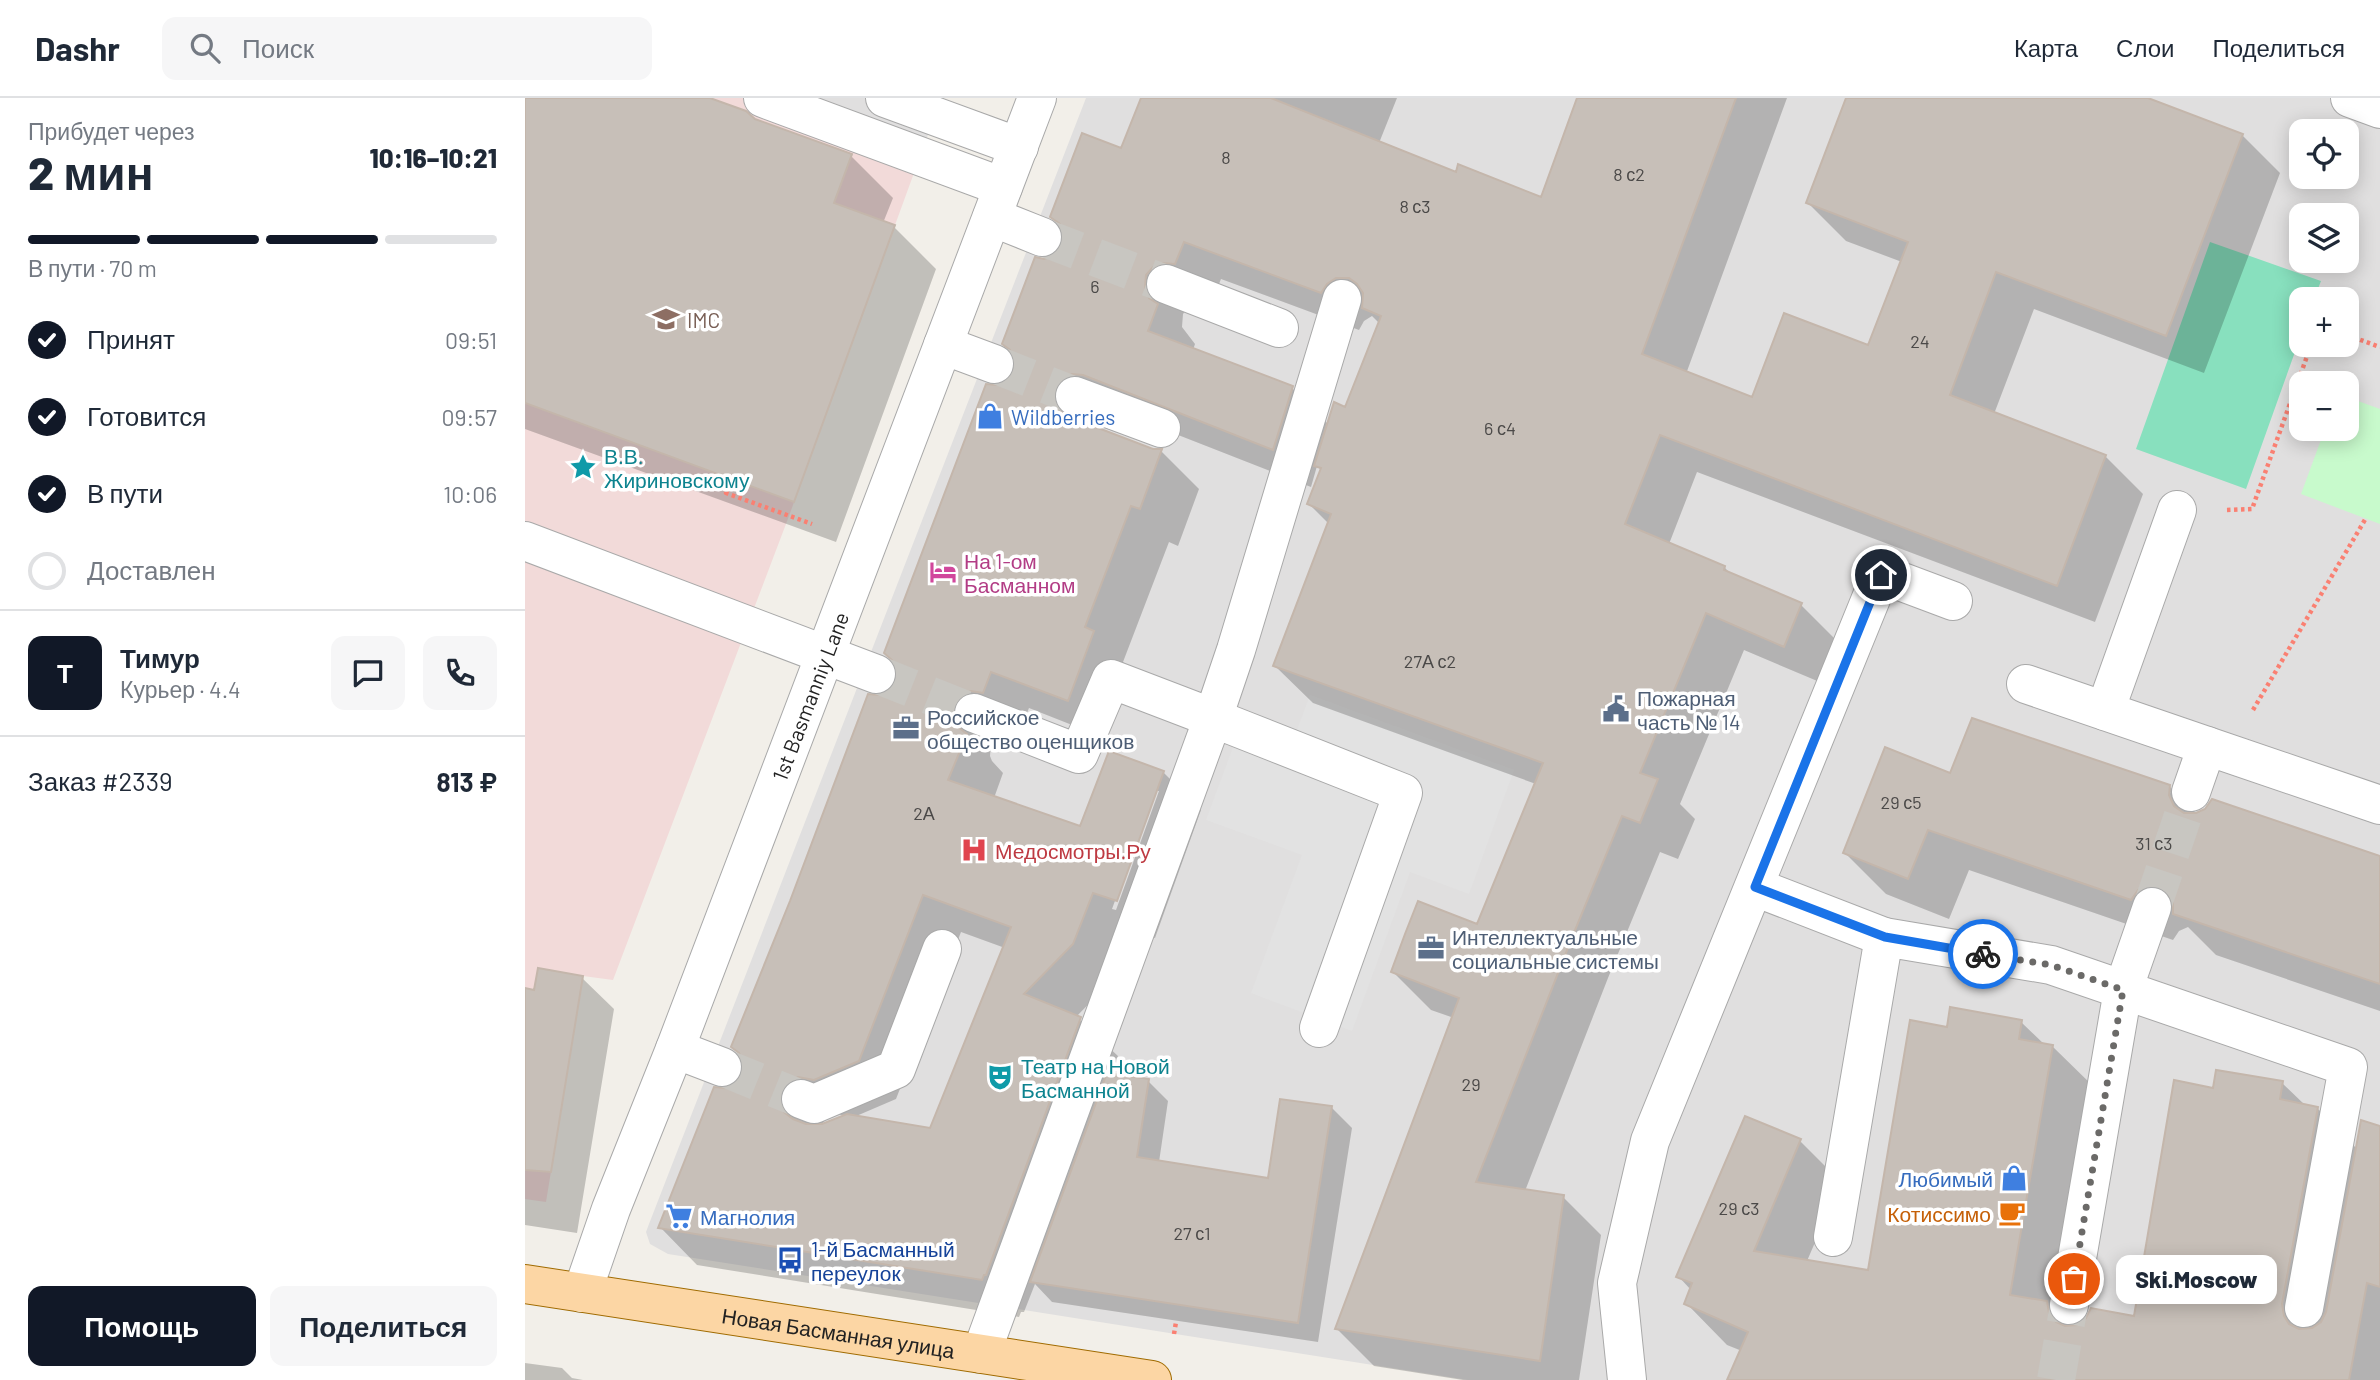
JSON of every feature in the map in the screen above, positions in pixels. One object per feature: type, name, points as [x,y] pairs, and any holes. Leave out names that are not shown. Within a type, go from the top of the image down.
[{"type":"main road","name":"Новая Басманная улица","points":[[525,1284],[981,1354],[1089,1375],[1152,1380]]},
{"type":"street","points":[[763,98],[997,202],[1042,237]]},
{"type":"street","points":[[884,98],[1019,147]]},
{"type":"street","name":"1st Basmanniy Lane","points":[[582,1293],[611,1209],[675,1049],[1037,98]]},
{"type":"street","points":[[2350,98],[2380,109]]},
{"type":"street","points":[[1166,284],[1279,328]]},
{"type":"street","points":[[981,1354],[1213,718],[1342,299]]},
{"type":"street","points":[[943,345],[994,364]]},
{"type":"street","points":[[1075,396],[1161,428]]},
{"type":"street","points":[[2105,711],[2177,510]]},
{"type":"street","points":[[525,541],[876,674]]},
{"type":"street","points":[[1627,1380],[1617,1283],[1650,1141],[1881,575],[1953,601]]},
{"type":"street","points":[[974,713],[1079,754],[1111,679],[1403,793],[1319,1028]]},
{"type":"street","points":[[2026,684],[2380,805]]},
{"type":"street","points":[[2191,792],[2217,750]]},
{"type":"street","points":[[1755,887],[1885,937],[2051,965],[2348,1067],[2304,1308]]},
{"type":"street","points":[[2069,1305],[2123,990],[2152,907]]},
{"type":"street","points":[[1833,1237],[1885,937]]},
{"type":"street","points":[[801,1099],[814,1104],[896,1069],[942,949]]},
{"type":"street","points":[[675,1049],[722,1067]]},
{"type":"path","points":[[2359,339],[2380,347]]},
{"type":"path","points":[[2177,510],[2252,509],[2307,357]]},
{"type":"path","points":[[731,479],[726,493],[812,524]]},
{"type":"path","points":[[2217,750],[2366,519]]},
{"type":"shaded area","points":[[525,98],[813,98],[926,140],[789,516],[613,980],[583,976],[546,1202],[525,1199]]},
{"type":"shaded area","points":[[813,98],[942,98],[926,140]]},
{"type":"shaded area","points":[[1086,98],[2380,98],[2380,1380],[1468,1380],[668,1254],[650,1244],[646,1232]]},
{"type":"shaded area","points":[[1310,695],[1514,770],[1469,894],[1410,872],[1352,1031],[1251,993],[1302,855],[1206,820],[1235,742],[1286,760]]},
{"type":"green space","points":[[2210,242],[2289,270],[2289,273],[2298,273],[2321,281],[2319,287],[2289,287],[2289,357],[2293,357],[2246,489],[2136,449]]},
{"type":"green space","points":[[2359,401],[2380,409],[2380,524],[2301,494],[2321,441],[2359,441]]},
{"type":"building","points":[[525,98],[710,98],[746,111],[755,119],[852,154],[834,203],[895,225],[794,502],[525,403]]},
{"type":"building","points":[[1141,98],[1271,98],[1456,172],[1458,164],[1541,197],[1577,98],[1736,98],[1642,354],[1752,397],[1784,313],[1868,345],[1908,242],[1806,203],[1846,98],[2148,98],[2243,134],[2166,336],[1996,272],[1950,395],[2106,455],[2057,586],[1660,435],[1625,524],[1725,566],[1724,570],[1802,603],[1784,647],[1706,613],[1640,773],[1658,779],[1640,823],[1622,816],[1476,1182],[1564,1195],[1540,1361],[1335,1329],[1459,998],[1391,972],[1418,901],[1477,924],[1543,763],[1273,666],[1331,514],[1307,504],[1321,468],[1314,466],[1334,402],[1345,407],[1381,316],[1362,308],[1363,293],[1349,278],[1336,278],[1327,284],[1321,293],[1184,242],[1175,264],[1162,263],[1153,267],[1146,275],[1145,288],[1149,298],[1158,304],[1148,331],[1293,386],[1273,450],[1083,375],[1072,374],[1062,379],[1055,388],[1053,399],[1058,409],[1067,416],[1153,449],[1162,449],[1140,509],[1131,506],[1085,627],[1094,631],[1068,701],[991,672],[983,693],[971,691],[961,696],[953,706],[953,717],[957,726],[967,734],[948,780],[1080,826],[1109,751],[1164,771],[1117,901],[1093,893],[1073,944],[1024,994],[1081,1017],[986,1275],[982,1280],[658,1228],[714,1087],[726,1088],[735,1084],[742,1075],[743,1063],[739,1053],[731,1047],[790,901],[868,694],[880,695],[890,690],[896,682],[897,670],[892,660],[884,653],[986,384],[998,385],[1008,380],[1014,372],[1015,360],[1010,350],[1002,344],[1035,257],[1044,259],[1055,255],[1062,244],[1064,235],[1060,224],[1050,217],[1082,133],[1121,148]],"holes":[[[923,895],[1011,927],[930,1128],[847,1114],[822,1124],[806,1124],[784,1112],[779,1102],[781,1091],[787,1082],[798,1077],[814,1080],[859,1061]]]},
{"type":"building","points":[[1972,718],[2170,785],[2169,795],[2174,806],[2184,813],[2196,813],[2205,809],[2212,799],[2380,856],[2380,984],[2173,914],[2173,902],[2169,893],[2160,887],[2147,886],[2138,890],[2131,900],[1928,830],[1908,879],[1843,853],[1885,747],[1950,773]]},
{"type":"building","points":[[538,968],[583,976],[551,1172],[525,1170],[525,988],[534,990]]},
{"type":"building","points":[[1950,1007],[2022,1020],[2019,1039],[2053,1045],[2010,1295],[2047,1301],[2049,1313],[2056,1322],[2065,1326],[2077,1325],[2086,1318],[2091,1308],[2134,1316],[2174,1080],[2213,1088],[2216,1070],[2283,1081],[2280,1099],[2318,1107],[2282,1304],[2289,1324],[2299,1329],[2312,1328],[2321,1322],[2326,1312],[2361,1120],[2380,1126],[2380,1287],[2367,1283],[2349,1380],[1727,1380],[1748,1332],[1684,1304],[1692,1283],[1676,1277],[1745,1116],[1801,1139],[1754,1251],[1868,1270],[1910,1020],[1947,1027]]},
{"type":"building","points":[[1107,1073],[1149,1079],[1137,1157],[1268,1178],[1280,1099],[1332,1106],[1298,1323],[1030,1282]]},
{"type":"tunnel","points":[[1042,237],[1166,284]]},
{"type":"tunnel","points":[[994,364],[1075,396]]},
{"type":"tunnel","points":[[876,674],[974,713]]},
{"type":"tunnel","points":[[2152,907],[2191,792]]},
{"type":"tunnel","points":[[722,1067],[801,1099]]},
{"type":"tunnel","points":[[2056,1380],[2069,1305]]},
{"type":"way so far","points":[[1983,954],[2051,965],[2123,990],[2074,1279]]},
{"type":"place","name":"IMC","points":[[666,319]]},
{"type":"place","name":"Wildberries","points":[[990,416]]},
{"type":"place","name":"В.В. Жириновскому","points":[[583,467]]},
{"type":"place","name":"На 1-ом Басманном","points":[[943,572]]},
{"type":"place","name":"Пожарная часть № 14","points":[[1616,709]]},
{"type":"place","name":"Российское общество оценщиков","points":[[906,728]]},
{"type":"place","name":"Медосмотры.Ру","points":[[974,850]]},
{"type":"place","name":"Интеллектуальные социальные системы","points":[[1431,948]]},
{"type":"place","name":"Театр на Новой Басманной","points":[[1000,1077]]},
{"type":"place","name":"Любимый","points":[[2014,1178]]},
{"type":"place","name":"Котиссимо","points":[[2012,1213]]},
{"type":"place","name":"Магнолия","points":[[679,1216]]},
{"type":"place","name":"1-й Басманный переулок","points":[[790,1260]]},
{"type":"place","name":"Ski.Moscow","points":[[2074,1279]]},
{"type":"route","points":[[1881,575],[1755,887],[1885,937],[1983,954]]}]
